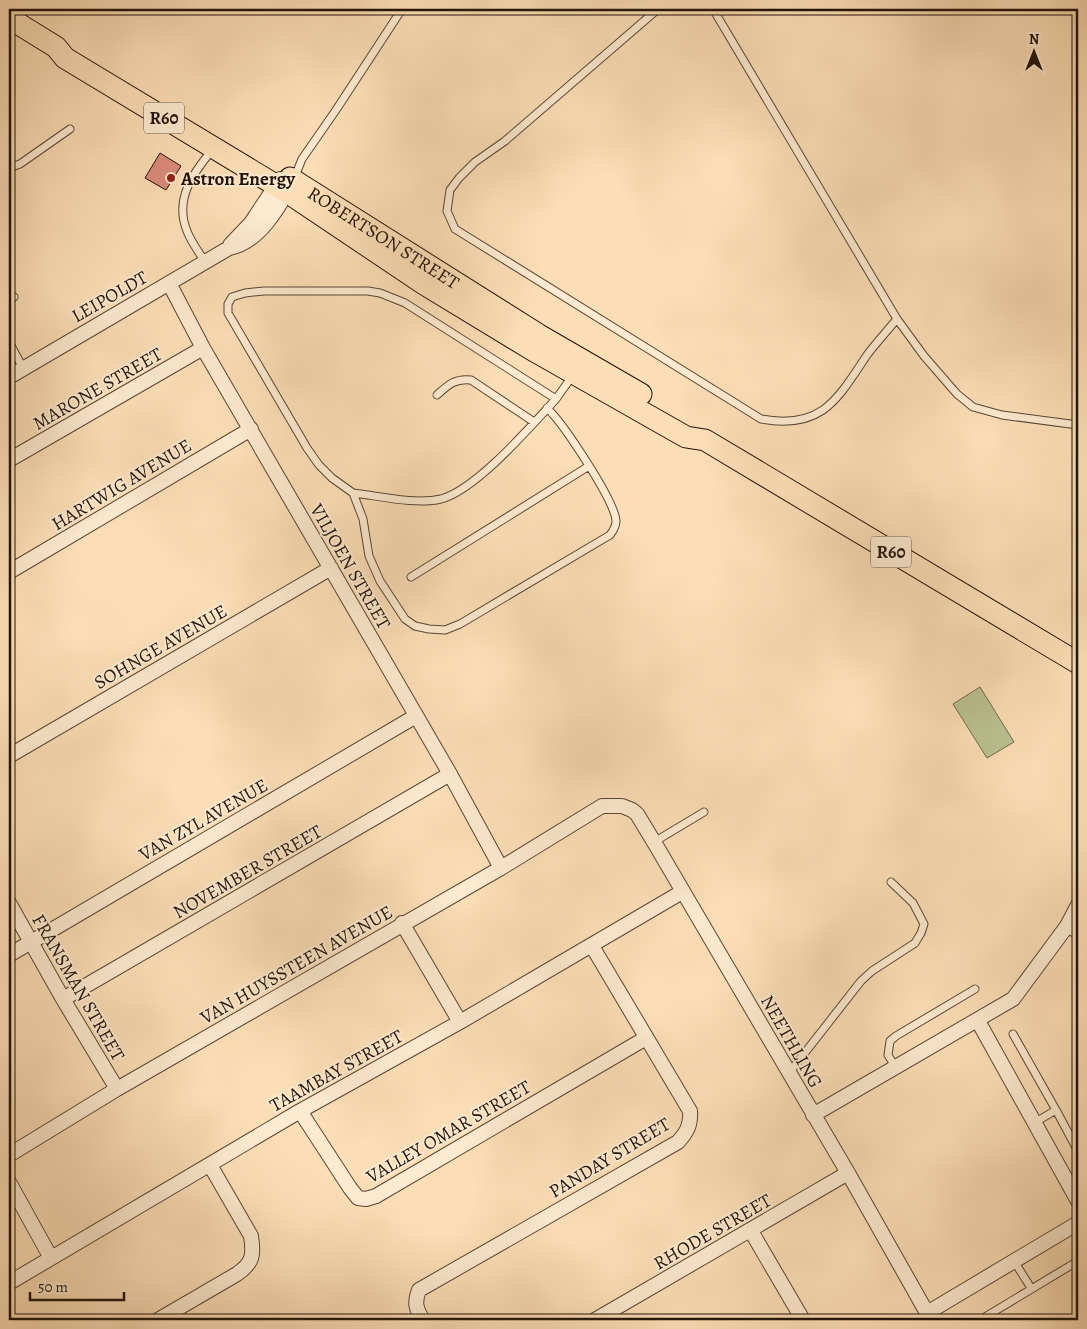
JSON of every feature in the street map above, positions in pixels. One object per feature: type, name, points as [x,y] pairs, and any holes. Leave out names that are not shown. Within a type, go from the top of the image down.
[{"type":"main road","name":"ROBERTSON STREET","points":[[9,18],[56,47],[65,58],[214,148],[285,183]]},
{"type":"main road","name":"ROBERTSON STREET","points":[[56,47],[73,49],[285,183],[424,284],[579,366],[686,437],[705,440],[1078,663]]},
{"type":"street","name":"LEIPOLDT","points":[[9,377],[229,248],[233,241],[285,183]]},
{"type":"street","name":"VILJOEN STREET","points":[[169,283],[203,348],[450,774],[501,868]]},
{"type":"street","name":"MARONE STREET","points":[[9,460],[203,348]]},
{"type":"street","name":"HARTWIG AVENUE","points":[[9,572],[251,429]]},
{"type":"street","name":"SOHNGE AVENUE","points":[[9,756],[330,568]]},
{"type":"street","name":"VAN ZYL AVENUE","points":[[9,955],[416,716]]},
{"type":"street","name":"NOVEMBER STREET","points":[[63,999],[450,774]]},
{"type":"street","name":"VAN HUYSSTEEN AVENUE","points":[[9,1155],[402,923],[501,868],[602,806]]},
{"type":"street","name":"NEETHLING","points":[[602,806],[622,806],[637,814],[848,1173],[929,1317]]},
{"type":"street","name":"TAAMBAY STREET","points":[[9,1283],[300,1111],[460,1022],[682,892]]},
{"type":"street","name":"FRANSMAN STREET","points":[[9,903],[117,1090]]},
{"type":"street","points":[[813,1115],[978,1021],[1012,999],[1072,928],[1078,905]]},
{"type":"street","points":[[402,923],[460,1022]]},
{"type":"street","name":"PANDAY STREET","points":[[422,1320],[416,1309],[416,1298],[419,1290],[678,1142],[687,1132],[691,1121],[690,1111],[592,946]]},
{"type":"street","points":[[978,1021],[1078,1201]]},
{"type":"street","name":"VALLEY OMAR STREET","points":[[300,1111],[350,1188],[358,1198],[366,1199],[376,1196],[646,1038]]},
{"type":"street","points":[[158,1320],[237,1274],[247,1267],[252,1257],[253,1247],[250,1236],[210,1165]]},
{"type":"street","name":"RHODE STREET","points":[[595,1320],[848,1173]]},
{"type":"street","points":[[9,1182],[51,1258]]},
{"type":"street","points":[[929,1317],[1014,1261],[1078,1223]]},
{"type":"street","points":[[751,1231],[803,1320]]},
{"type":"lane","points":[[285,183],[336,110],[402,9]]},
{"type":"lane","points":[[658,9],[505,141],[475,162],[459,178],[450,190],[447,211],[455,229],[760,419],[784,422],[811,417],[835,401],[873,347],[897,319]]},
{"type":"lane","points":[[713,9],[897,319],[924,356],[957,394],[973,407],[1002,415],[1078,426]]},
{"type":"lane","points":[[9,168],[20,164],[70,129]]},
{"type":"lane","points":[[205,262],[188,233],[182,209],[184,194],[189,182],[198,167],[214,148]]},
{"type":"lane","points":[[285,183],[302,159]]},
{"type":"lane","points":[[556,399],[405,303],[380,293],[368,291],[264,291],[245,293],[232,297],[228,304],[228,313],[307,448],[319,465],[332,478],[353,493],[415,500],[441,499],[459,491],[480,477],[534,422],[556,399],[579,366]]},
{"type":"lane","points":[[9,342],[23,368]]},
{"type":"lane","points":[[436,395],[452,382],[462,379],[471,380],[534,422]]},
{"type":"lane","points":[[353,493],[363,519],[369,556],[380,581],[404,619],[415,626],[429,629],[444,630],[460,624],[610,535],[616,522],[610,501],[589,466],[563,426],[547,408]]},
{"type":"lane","points":[[411,577],[589,466]]},
{"type":"lane","points":[[654,842],[704,812]]},
{"type":"lane","points":[[788,1073],[861,981],[872,971],[915,943],[922,933],[924,924],[913,903],[891,882]]},
{"type":"lane","points":[[896,1068],[888,1055],[890,1042],[896,1036],[975,989]]},
{"type":"lane","points":[[1013,1034],[1078,1151]]},
{"type":"lane","points":[[1034,1123],[1056,1110]]},
{"type":"lane","points":[[1014,1261],[1031,1288]]},
{"type":"lane","points":[[985,1317],[1078,1261]]},
{"type":"green space","points":[[980,687],[1014,742],[987,758],[953,704]]},
{"type":"building","points":[[160,153],[181,166],[166,190],[145,178]]},
{"type":"place","name":"Astron Energy","points":[[171,178]]}]
